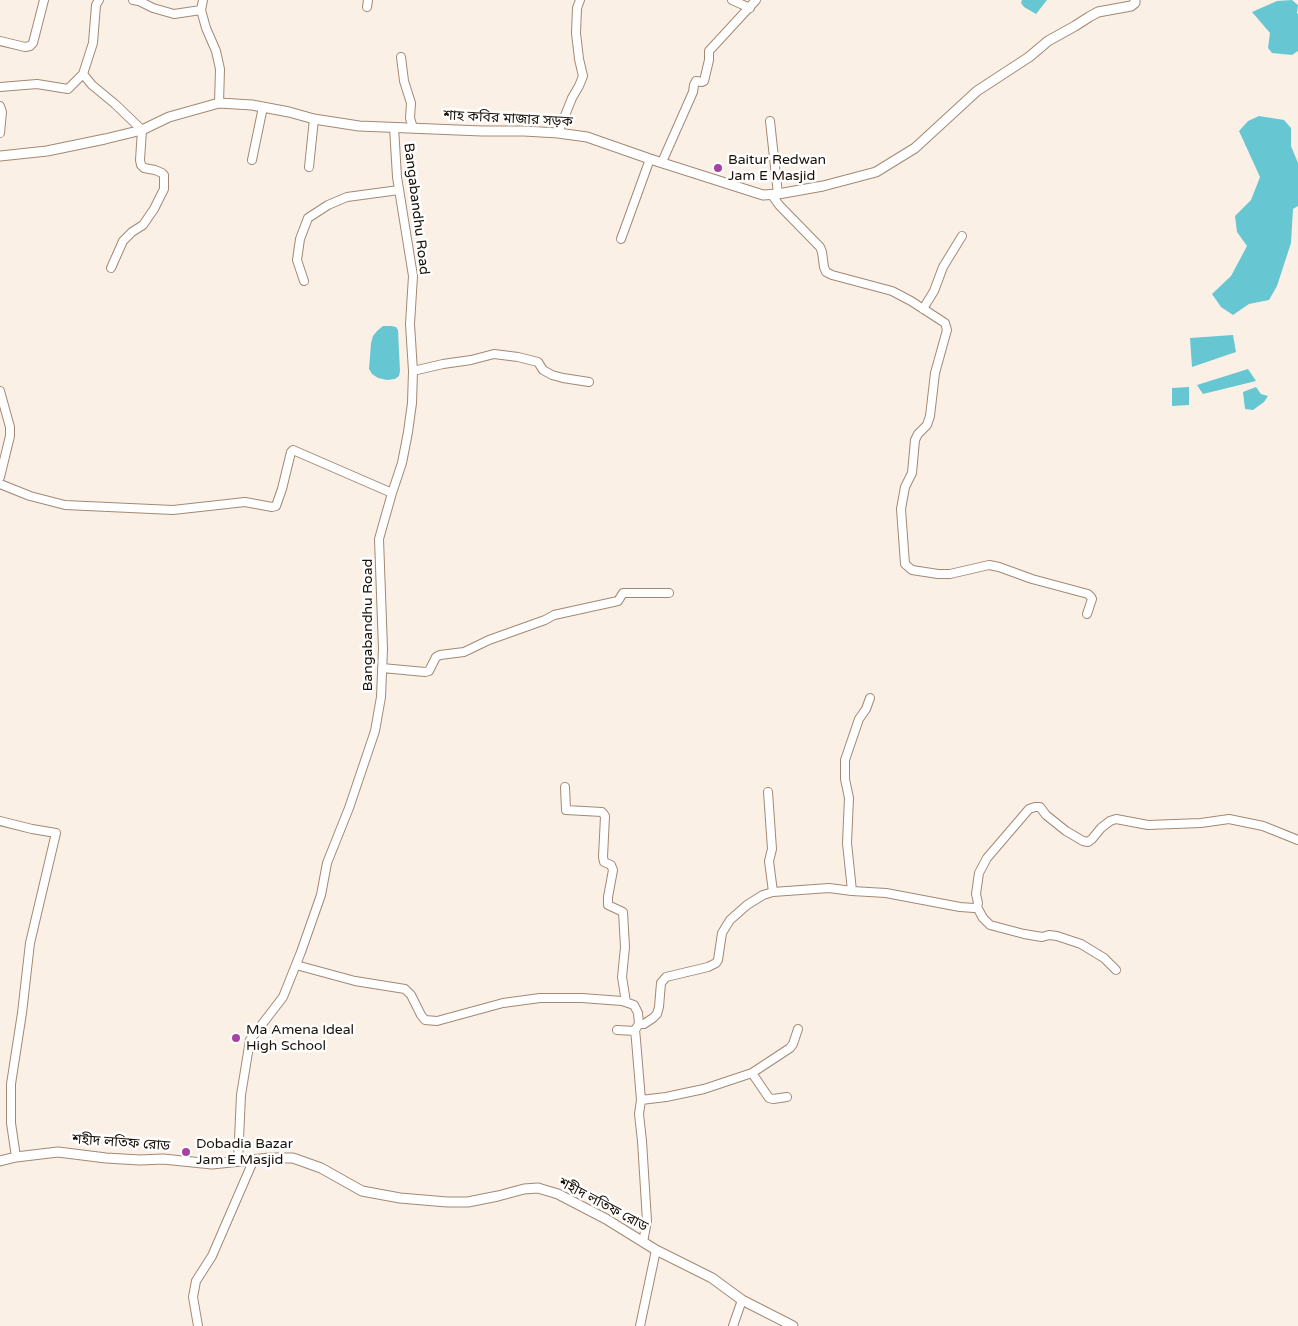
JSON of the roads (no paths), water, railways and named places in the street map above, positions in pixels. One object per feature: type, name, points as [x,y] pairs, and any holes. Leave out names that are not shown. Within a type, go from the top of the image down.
[{"type":"street","points":[[0,41],[24,47],[30,46],[33,43],[44,0]]},
{"type":"street","points":[[0,87],[37,84],[68,89],[83,74],[93,43],[96,5],[99,0]]},
{"type":"street","points":[[132,0],[174,14],[201,10]]},
{"type":"street","points":[[203,0],[201,10],[216,51],[220,69],[218,103]]},
{"type":"street","points":[[558,133],[565,113],[583,76],[576,33],[577,8],[580,0]]},
{"type":"street","points":[[732,0],[750,8]]},
{"type":"street","points":[[662,162],[696,81],[704,81],[709,51],[756,0]]},
{"type":"street","name":"শাহ কবির মাজার সড়ক","points":[[0,156],[47,151],[105,139],[142,130],[169,118],[218,103],[252,105],[289,112],[314,120],[359,126],[558,133],[587,137],[703,177],[763,195],[775,194],[823,186],[876,172],[915,148],[977,91],[1030,57],[1048,41],[1098,12],[1131,6],[1135,3],[1135,0]]},
{"type":"street","points":[[401,57],[404,81],[411,103],[410,118],[413,128]]},
{"type":"street","points":[[83,74],[92,85],[142,130],[141,165],[144,168],[162,173],[164,176],[164,190],[154,208],[143,224],[123,241],[111,268]]},
{"type":"street","points":[[0,106],[2,112],[0,133]]},
{"type":"street","points":[[252,160],[262,107]]},
{"type":"street","points":[[309,167],[314,120]]},
{"type":"street","points":[[770,121],[775,194],[778,205],[820,247],[826,272],[832,276],[892,291],[945,323],[947,330],[935,373],[930,416],[927,425],[915,440],[912,473],[904,487],[901,509],[906,564],[912,570],[938,574],[950,574],[989,565],[999,567],[1032,579],[1092,596],[1087,614]]},
{"type":"street","name":"Bangabandhu Road","points":[[238,1162],[241,1095],[250,1040],[283,997],[296,965],[321,895],[328,863],[375,731],[381,697],[382,649],[379,539],[402,463],[412,403],[413,371],[410,324],[413,276],[399,190],[394,127]]},
{"type":"street","points":[[621,239],[650,159]]},
{"type":"street","points":[[304,281],[298,260],[300,238],[308,218],[328,205],[348,197],[399,190]]},
{"type":"street","points":[[923,309],[934,292],[943,267],[962,236]]},
{"type":"street","points":[[413,371],[494,354],[538,362],[543,370],[552,375],[589,382]]},
{"type":"street","points":[[0,391],[10,427],[10,436],[0,478]]},
{"type":"street","points":[[0,484],[30,496],[65,505],[173,510],[245,502],[272,507],[276,506],[293,450],[392,493]]},
{"type":"street","points":[[382,668],[428,671],[436,657],[440,655],[464,652],[489,640],[554,615],[618,601],[623,593],[669,593]]},
{"type":"street","points":[[852,891],[847,843],[848,798],[845,760],[859,719],[866,709],[870,698]]},
{"type":"street","points":[[566,787],[566,810],[602,812],[605,816],[602,857],[604,862],[611,865],[613,870],[608,905],[623,912],[625,947],[622,978],[626,1002]]},
{"type":"street","points":[[768,792],[772,849],[769,861],[773,892]]},
{"type":"street","points":[[1116,970],[1104,958],[1081,944],[1057,936],[1042,937],[990,925],[983,918],[977,906],[976,894],[980,873],[987,858],[1030,809],[1040,807],[1046,815],[1066,831],[1088,842],[1110,821],[1116,819],[1148,825],[1201,823],[1229,819],[1263,826],[1298,840]]},
{"type":"street","points":[[0,821],[32,830],[56,833],[30,943],[11,1084],[11,1123],[16,1156]]},
{"type":"street","points":[[618,1030],[637,1027],[654,1018],[659,1007],[661,983],[666,978],[716,964],[722,933],[730,920],[747,905],[763,895],[773,892],[829,888],[886,893],[960,907],[974,908],[977,906]]},
{"type":"street","points":[[296,965],[354,981],[405,989],[411,995],[420,1015],[425,1020],[437,1021],[503,1003],[540,998],[590,998],[626,1002],[634,1005],[638,1013],[639,1114],[647,1221],[643,1242]]},
{"type":"street","points":[[640,1100],[704,1089],[752,1073],[790,1048],[798,1029]]},
{"type":"street","points":[[752,1073],[769,1098],[773,1100],[788,1097]]},
{"type":"street","name":"শহীদ লতিফ রোড","points":[[0,1161],[16,1156],[58,1152],[106,1158],[140,1160],[163,1158],[212,1164],[254,1159],[293,1158],[321,1168],[362,1190],[400,1198],[447,1202],[468,1202],[524,1189],[538,1188],[558,1194],[620,1227],[656,1250],[712,1278],[742,1300],[793,1326]]},
{"type":"street","points":[[198,1326],[193,1297],[196,1281],[212,1256],[254,1159]]},
{"type":"street","points":[[640,1326],[656,1250]]},
{"type":"street","points":[[733,1326],[742,1300]]},
{"type":"water","points":[[1022,0],[1047,0],[1036,14],[1024,7],[1021,3]]},
{"type":"water","points":[[1292,0],[1298,5],[1298,51],[1292,55],[1272,53],[1268,48],[1270,33],[1252,12],[1277,1]]},
{"type":"water","points":[[1259,116],[1284,120],[1291,128],[1291,146],[1298,163],[1298,206],[1293,209],[1291,243],[1277,286],[1269,300],[1249,304],[1233,315],[1221,307],[1212,294],[1231,276],[1247,246],[1237,232],[1235,216],[1251,200],[1260,177],[1239,131],[1248,121]]},
{"type":"water","points":[[383,326],[396,327],[398,330],[400,371],[399,376],[395,379],[378,378],[369,369],[373,336]]},
{"type":"water","points":[[1233,335],[1236,352],[1192,367],[1190,338]]},
{"type":"water","points":[[1248,369],[1256,381],[1203,394],[1197,385]]},
{"type":"water","points":[[1189,387],[1189,405],[1172,406],[1172,388]]},
{"type":"water","points":[[1256,387],[1261,394],[1268,396],[1264,402],[1253,410],[1245,409],[1243,392]]},
{"type":"place","name":"Baitur Redwan Jam E Masjid","points":[[718,168]]},
{"type":"place","name":"Ma Amena Ideal High School","points":[[236,1038]]},
{"type":"place","name":"Dobadia Bazar Jam E Masjid","points":[[186,1152]]}]
